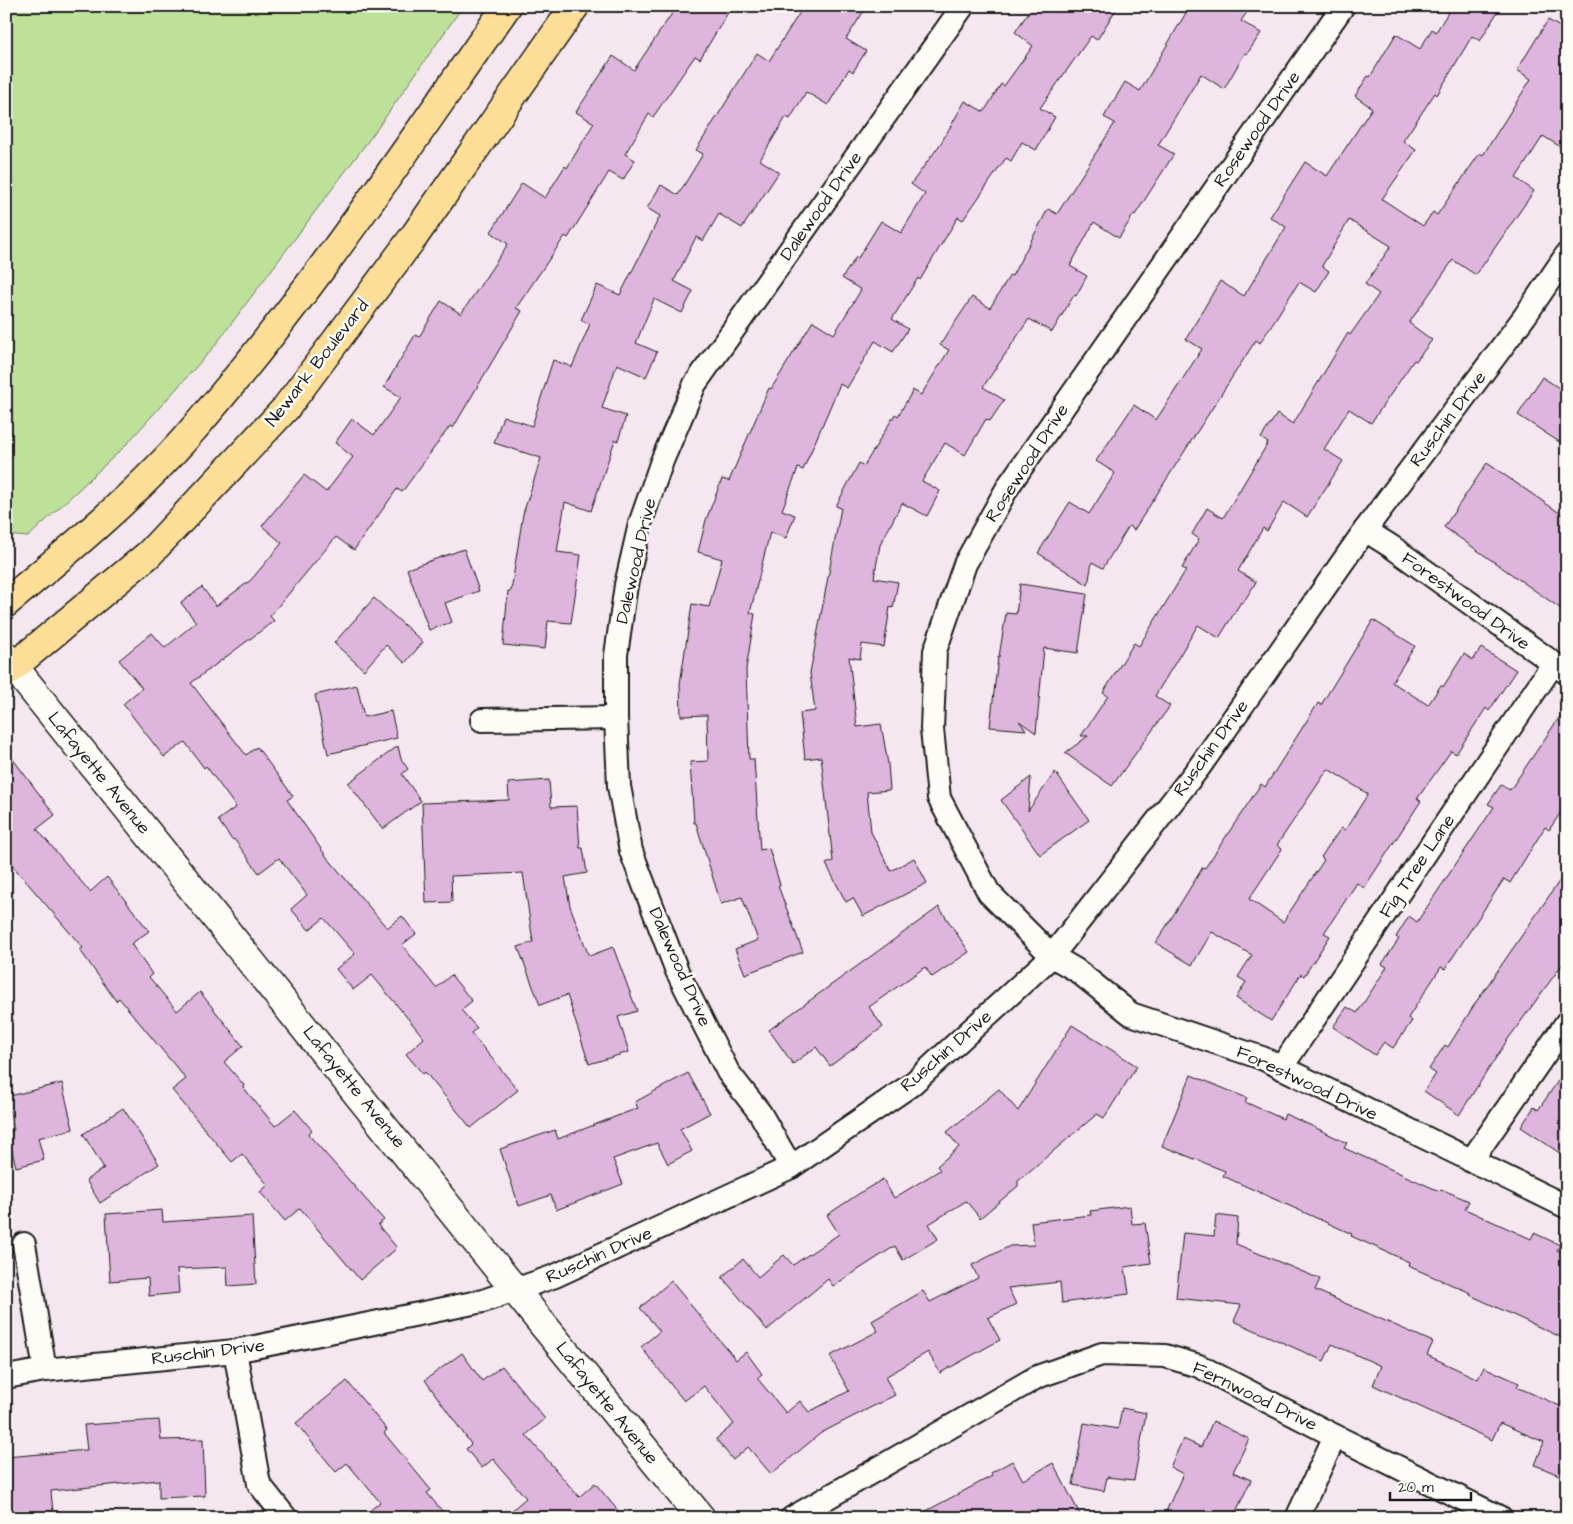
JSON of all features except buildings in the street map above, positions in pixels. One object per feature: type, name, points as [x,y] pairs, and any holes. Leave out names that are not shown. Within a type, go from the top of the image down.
[{"type":"main road","points":[[6,603],[133,492],[182,442],[264,345],[341,242],[507,6]]},
{"type":"main road","name":"Newark Boulevard","points":[[9,665],[149,554],[285,409],[415,235],[575,6]]},
{"type":"street","name":"Dalewood Drive","points":[[792,1167],[760,1113],[728,1072],[677,970],[631,851],[619,786],[616,718],[616,656],[626,585],[640,524],[662,461],[695,384],[963,6]]},
{"type":"street","name":"Rosewood Drive","points":[[1052,956],[989,893],[939,798],[932,729],[935,651],[965,564],[1008,485],[1343,6]]},
{"type":"street","name":"Ruschin Drive","points":[[6,1377],[45,1370],[236,1351],[483,1301],[555,1276],[792,1167],[911,1085],[1052,956],[1200,766],[1365,530],[1525,316],[1559,284],[1567,254]]},
{"type":"street","name":"Forestwood Drive","points":[[1365,530],[1392,547],[1560,668]]},
{"type":"street","name":"Lafayette Avenue","points":[[9,665],[701,1518]]},
{"type":"street","name":"Fig Tree Lane","points":[[1281,1068],[1560,668]]},
{"type":"street","points":[[482,720],[616,718]]},
{"type":"street","name":"Forestwood Drive","points":[[1052,956],[1076,970],[1131,1014],[1262,1058],[1567,1208]]},
{"type":"street","points":[[1471,1161],[1567,1022]]},
{"type":"street","points":[[24,1244],[45,1370]]},
{"type":"street","points":[[236,1351],[259,1484],[286,1518]]},
{"type":"street","name":"Fernwood Drive","points":[[792,1518],[1036,1377],[1102,1354],[1165,1356],[1199,1366],[1501,1518]]},
{"type":"street","points":[[1298,1518],[1335,1436]]},
{"type":"green space","points":[[6,6],[463,6],[377,129],[213,348],[124,447],[28,537],[6,535]]}]
